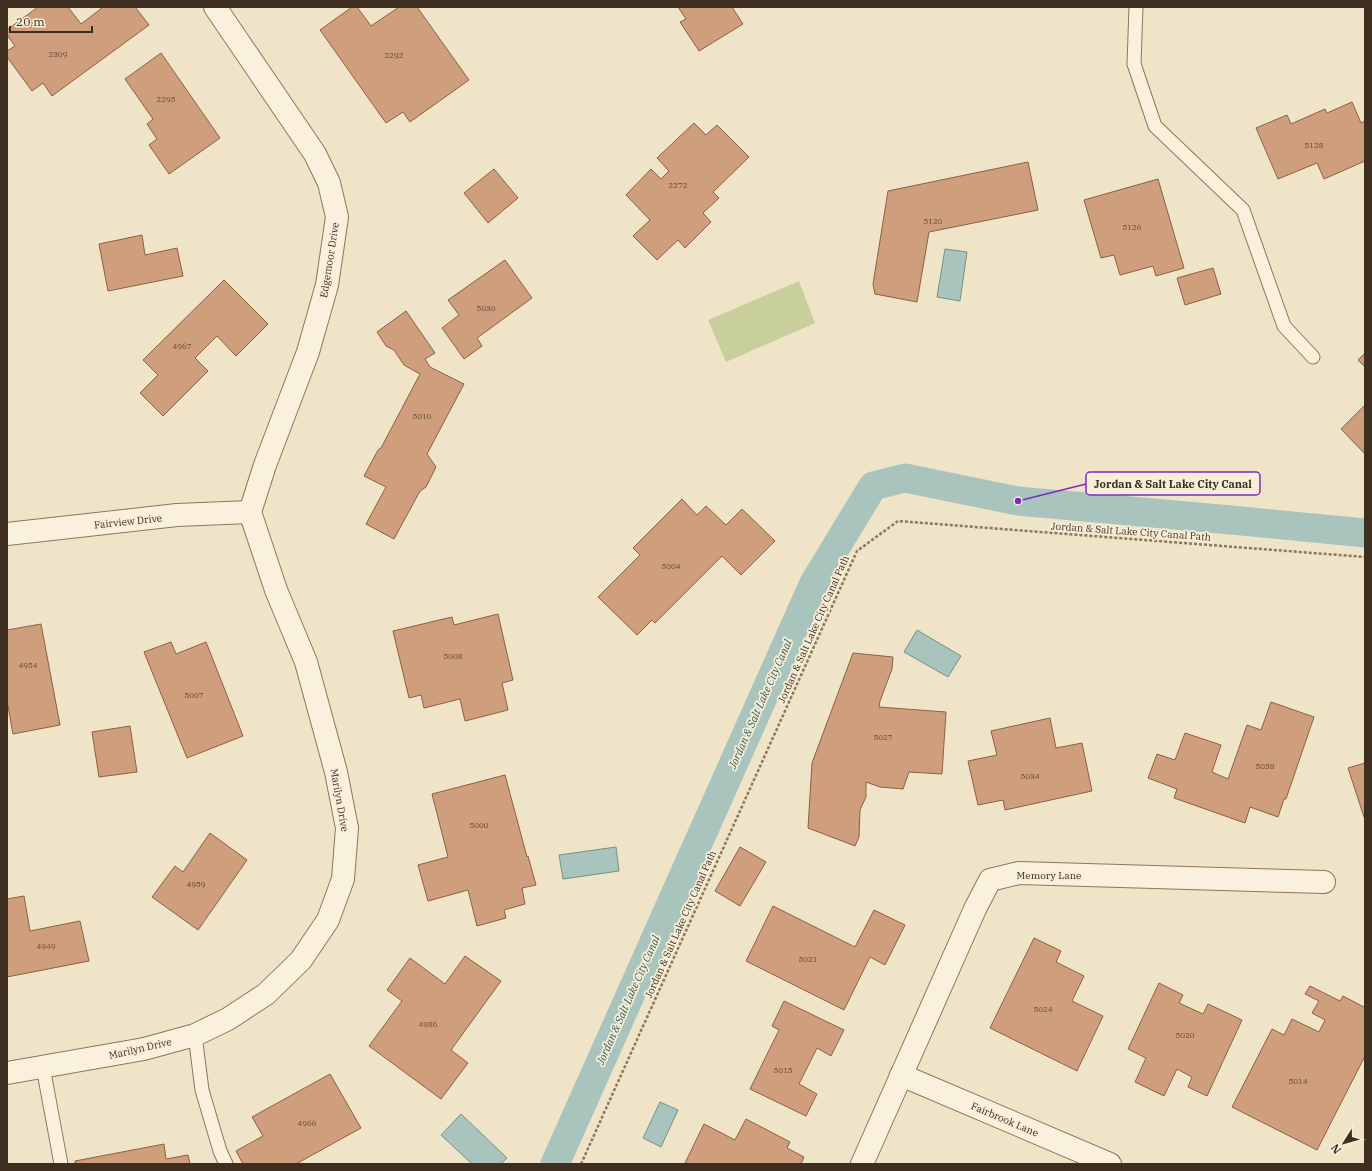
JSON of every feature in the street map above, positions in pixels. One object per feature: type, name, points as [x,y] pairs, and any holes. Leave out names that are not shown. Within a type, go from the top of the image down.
[{"type":"street","name":"Edgemoor Drive","points":[[215,7],[315,154],[329,183],[337,217],[327,285],[308,352],[265,465],[250,512]]},
{"type":"street","name":"Fairview Drive","points":[[7,534],[177,515],[250,512]]},
{"type":"street","name":"Marilyn Drive","points":[[7,1072],[144,1049],[195,1035],[228,1019],[266,994],[301,960],[328,920],[343,879],[347,828],[336,772],[306,662],[276,590],[250,512]]},
{"type":"street","name":"Memory Lane","points":[[862,1164],[975,909],[990,880],[1019,873],[1324,882]]},
{"type":"street","name":"Fairbrook Lane","points":[[901,1075],[1110,1164]]},
{"type":"lane","points":[[1136,7],[1134,64],[1155,126],[1243,210],[1284,326],[1313,357]]},
{"type":"lane","points":[[195,1035],[202,1090],[220,1151],[226,1164]]},
{"type":"lane","points":[[43,1067],[61,1164]]},
{"type":"path","name":"Jordan & Salt Lake City Canal Path","points":[[580,1164],[857,551],[898,521],[1365,557]]},
{"type":"green space","points":[[799,281],[815,323],[726,362],[708,320]]},
{"type":"water","points":[[945,249],[967,252],[960,301],[937,297]]},
{"type":"water","points":[[917,630],[961,656],[948,677],[904,652]]},
{"type":"water","points":[[616,847],[619,871],[563,879],[559,855]]},
{"type":"water","points":[[660,1102],[678,1110],[661,1147],[643,1138]]},
{"type":"water","points":[[461,1114],[507,1158],[501,1164],[472,1164],[441,1135]]},
{"type":"building","points":[[38,7],[68,7],[81,24],[102,8],[101,7],[135,7],[149,25],[52,96],[43,83],[32,91],[7,57],[7,51],[15,46],[7,35],[7,30]]},
{"type":"building","points":[[352,7],[357,7],[371,26],[399,7],[417,7],[469,80],[410,122],[403,112],[386,123],[320,30]]},
{"type":"building","points":[[678,7],[732,7],[743,24],[699,51],[680,22],[686,19]]},
{"type":"building","points":[[161,53],[220,138],[169,174],[149,145],[157,139],[147,124],[153,119],[125,79]]},
{"type":"building","points":[[1352,102],[1361,123],[1365,121],[1365,161],[1324,179],[1317,163],[1278,179],[1256,128],[1287,115],[1291,124],[1325,109],[1327,113]]},
{"type":"building","points":[[694,123],[706,135],[717,125],[749,157],[713,192],[719,198],[703,213],[711,222],[685,248],[678,240],[657,260],[633,236],[650,220],[626,195],[651,169],[661,179],[669,171],[657,158]]},
{"type":"building","points":[[1028,162],[1038,210],[929,232],[917,302],[875,294],[873,284],[888,191]]},
{"type":"building","points":[[494,169],[518,198],[488,223],[464,193]]},
{"type":"building","points":[[1158,179],[1184,268],[1156,276],[1153,266],[1120,275],[1114,255],[1101,258],[1084,200]]},
{"type":"building","points":[[142,235],[145,255],[177,248],[183,276],[108,291],[99,244]]},
{"type":"building","points":[[505,260],[532,298],[477,338],[482,346],[464,359],[442,328],[459,315],[448,300]]},
{"type":"building","points":[[1213,268],[1221,294],[1185,305],[1177,278]]},
{"type":"building","points":[[224,280],[268,324],[236,356],[217,336],[195,358],[208,371],[163,416],[140,393],[158,375],[143,360]]},
{"type":"building","points":[[406,311],[435,353],[425,359],[430,367],[464,384],[427,454],[436,467],[426,487],[420,491],[394,539],[366,524],[386,487],[364,476],[378,450],[381,448],[420,374],[404,365],[394,350],[386,346],[377,332]]},
{"type":"building","points":[[1365,353],[1365,367],[1358,360]]},
{"type":"building","points":[[1365,405],[1365,454],[1341,429]]},
{"type":"building","points":[[682,499],[697,515],[706,506],[726,525],[742,509],[775,541],[741,575],[722,556],[655,623],[652,620],[637,635],[598,597],[640,555],[633,548]]},
{"type":"building","points":[[498,614],[513,680],[502,683],[508,710],[465,721],[460,699],[424,708],[421,695],[409,698],[393,631],[452,617],[454,625]]},
{"type":"building","points":[[41,624],[60,725],[13,734],[7,701],[7,630]]},
{"type":"building","points":[[171,642],[176,654],[206,642],[243,736],[187,758],[144,652]]},
{"type":"building","points":[[853,653],[893,657],[892,669],[879,707],[946,712],[942,774],[909,772],[903,789],[880,787],[866,782],[866,797],[860,810],[859,837],[855,846],[808,828],[812,763]]},
{"type":"building","points":[[1271,702],[1314,717],[1286,799],[1284,799],[1278,817],[1250,807],[1245,823],[1174,798],[1177,789],[1148,778],[1157,754],[1175,760],[1185,733],[1221,745],[1212,772],[1228,779],[1247,725],[1261,730]]},
{"type":"building","points":[[1050,718],[1056,748],[1082,743],[1092,791],[1005,810],[1003,800],[978,805],[968,761],[997,755],[991,731]]},
{"type":"building","points":[[130,726],[137,772],[99,777],[92,732]]},
{"type":"building","points":[[1365,763],[1365,820],[1348,768]]},
{"type":"building","points":[[505,775],[536,885],[522,888],[525,904],[504,910],[506,918],[477,926],[468,890],[428,901],[418,865],[448,857],[432,794]]},
{"type":"building","points":[[210,833],[247,860],[198,930],[152,897],[175,866],[183,872]]},
{"type":"building","points":[[740,847],[766,862],[740,906],[715,891]]},
{"type":"building","points":[[24,896],[30,931],[80,921],[89,961],[7,977],[7,899]]},
{"type":"building","points":[[773,906],[855,947],[874,910],[905,925],[885,965],[870,957],[844,1010],[746,961]]},
{"type":"building","points":[[1034,938],[1061,951],[1056,962],[1084,976],[1072,1001],[1103,1016],[1077,1071],[990,1028]]},
{"type":"building","points":[[465,956],[501,981],[451,1050],[468,1063],[441,1099],[369,1046],[402,1001],[387,990],[410,958],[445,984]]},
{"type":"building","points":[[1159,983],[1183,995],[1179,1003],[1203,1014],[1208,1004],[1242,1020],[1207,1096],[1188,1087],[1192,1077],[1177,1069],[1164,1096],[1135,1082],[1146,1058],[1128,1049]]},
{"type":"building","points":[[1310,986],[1340,1001],[1343,996],[1364,1007],[1365,1006],[1365,1056],[1317,1150],[1232,1107],[1272,1029],[1284,1035],[1292,1019],[1319,1032],[1325,1020],[1312,1013],[1319,1001],[1305,994]]},
{"type":"building","points":[[784,1001],[844,1030],[831,1056],[817,1048],[799,1084],[817,1094],[806,1116],[750,1089],[779,1030],[772,1026]]},
{"type":"building","points":[[330,1074],[361,1128],[296,1164],[243,1164],[236,1151],[263,1136],[252,1117]]},
{"type":"building","points":[[746,1119],[790,1142],[787,1148],[804,1157],[801,1164],[685,1163],[704,1124],[735,1140]]},
{"type":"building","points":[[164,1144],[166,1159],[188,1155],[190,1164],[75,1164],[75,1161]]},
{"type":"waterway","name":"Jordan & Salt Lake City Canal","points":[[555,1164],[814,583],[873,486],[905,478],[1018,501],[1365,533]]},
{"type":"place","name":"Jordan & Salt Lake City Canal","points":[[1018,501]]}]
